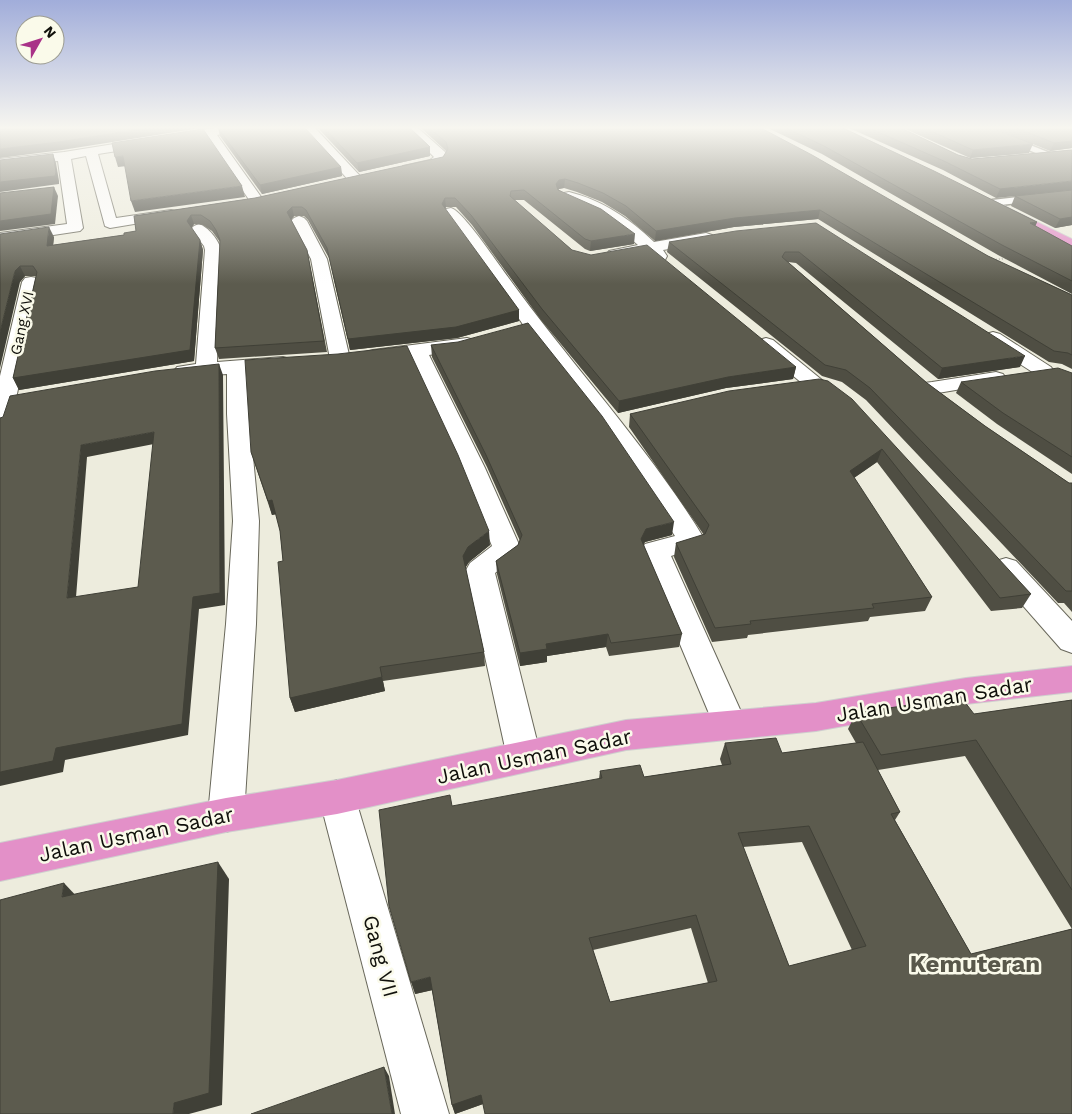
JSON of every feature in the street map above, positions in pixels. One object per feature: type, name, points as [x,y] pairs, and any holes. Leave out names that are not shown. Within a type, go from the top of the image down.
[{"type":"highway","points":[[976,195],[1014,201],[1072,229]]},
{"type":"highway","points":[[991,196],[1072,245]]},
{"type":"highway","name":"Jalan Usman Sadar","points":[[0,862],[226,815],[337,798],[626,735],[816,718],[966,691],[1072,679]]},
{"type":"street","points":[[0,238],[75,228],[64,189],[64,180]]},
{"type":"street","points":[[98,180],[110,223],[188,211]]},
{"type":"street","points":[[243,180],[257,201]]},
{"type":"street","points":[[338,184],[356,180]]},
{"type":"street","points":[[564,194],[612,215],[631,229],[672,266]]},
{"type":"street","points":[[237,204],[275,197]]},
{"type":"street","points":[[451,212],[465,229],[524,327],[621,420],[692,540],[655,551],[730,726]]},
{"type":"street","points":[[299,221],[319,259],[321,360]]},
{"type":"street","points":[[199,230],[212,245],[213,250],[206,368]]},
{"type":"street","points":[[598,256],[725,235]]},
{"type":"street","name":"Gang XVI","points":[[0,423],[16,399],[31,282]]},
{"type":"street","points":[[975,327],[1044,371]]},
{"type":"street","points":[[755,335],[815,384]]},
{"type":"street","points":[[168,373],[206,368],[417,351],[458,346],[486,338]]},
{"type":"street","points":[[417,351],[473,468],[507,549],[480,570],[524,757]]},
{"type":"street","points":[[226,815],[241,624],[246,521],[238,414],[238,366]]},
{"type":"street","points":[[932,388],[1044,371],[1055,370],[1065,374]]},
{"type":"street","points":[[913,373],[953,404]]},
{"type":"street","points":[[785,388],[828,384],[839,390]]},
{"type":"street","points":[[993,554],[1072,641]]},
{"type":"street","name":"Gang VII","points":[[337,798],[425,1114]]},
{"type":"lane","points":[[1014,201],[1072,194]]},
{"type":"path","points":[[991,261],[1009,258]]},
{"type":"building","points":[[0,180],[18,180],[0,182]]},
{"type":"building","points":[[127,180],[238,180],[242,186],[131,201]]},
{"type":"building","points":[[256,180],[283,180],[260,185]]},
{"type":"building","points":[[338,180],[559,180],[556,184],[558,190],[601,209],[635,234],[591,241],[585,239],[524,190],[511,191],[510,196],[572,250],[591,255],[647,245],[796,367],[728,377],[619,401],[542,309],[471,215],[455,198],[445,198],[442,204],[519,310],[456,327],[348,339],[327,248],[306,210],[302,207],[292,207],[287,212],[307,250],[324,341],[215,348],[220,240],[210,221],[201,215],[191,215],[187,221],[200,240],[190,350],[13,378],[37,272],[33,266],[20,266],[15,271],[0,332],[0,234],[49,227],[47,246],[124,235],[124,233],[136,231],[134,216],[255,198]]},
{"type":"building","points":[[568,180],[856,180],[988,256],[1072,295],[1072,355],[1054,351],[820,210],[735,218],[656,231],[626,206],[603,193]]},
{"type":"building","points":[[885,180],[952,180],[1037,222],[1030,223],[1072,246],[1072,281],[1002,245]]},
{"type":"building","points":[[982,180],[1072,180],[1072,181],[1000,189]]},
{"type":"building","points":[[54,187],[51,214],[0,221],[0,193]]},
{"type":"building","points":[[1072,190],[1072,217],[1060,219],[1015,196]]},
{"type":"building","points":[[816,223],[1025,356],[942,368],[799,252],[785,252],[782,257],[927,383],[985,426],[1069,483],[1072,483],[1072,591],[1066,591],[870,388],[846,370],[825,365],[669,242],[736,231]]},
{"type":"building","points":[[528,323],[602,416],[674,522],[646,529],[641,539],[682,634],[611,643],[608,634],[546,644],[547,649],[520,653],[496,561],[518,545],[522,535],[486,455],[431,345],[458,342]]},
{"type":"building","points":[[407,346],[458,455],[489,531],[468,547],[463,556],[484,652],[380,667],[382,677],[290,698],[278,562],[283,561],[280,531],[272,500],[268,501],[251,452],[245,360],[338,354]]},
{"type":"building","points":[[219,364],[220,593],[193,597],[182,724],[56,748],[53,761],[0,772],[0,418],[3,417],[10,396],[155,371]],"holes":[[[154,432],[138,587],[67,598],[81,445]]]},
{"type":"building","points":[[1058,368],[1072,373],[1072,457],[1003,413],[961,382]]},
{"type":"building","points":[[819,379],[828,381],[852,399],[1031,594],[1000,598],[882,449],[850,471],[932,597],[872,604],[874,608],[750,621],[751,624],[715,628],[676,543],[705,534],[709,525],[630,414],[729,391]]},
{"type":"building","points":[[961,697],[974,714],[1072,700],[1072,890],[976,740],[881,755],[856,713]]},
{"type":"building","points":[[776,738],[782,753],[863,742],[900,812],[891,814],[971,954],[1072,929],[1072,1114],[485,1114],[481,1095],[452,1105],[430,977],[411,982],[389,906],[379,810],[450,795],[452,806],[602,778],[600,771],[640,765],[644,777],[731,764],[725,743]],"holes":[[[809,826],[866,946],[789,966],[738,833]],[[696,915],[717,981],[610,1002],[589,938]]]},
{"type":"building","points":[[218,862],[209,1093],[174,1103],[173,1114],[0,1114],[0,900],[64,883],[62,897]]},
{"type":"building","points":[[384,1067],[392,1114],[251,1114]]},
{"type":"district","name":"Kemuteran","points":[[975,964]]}]
